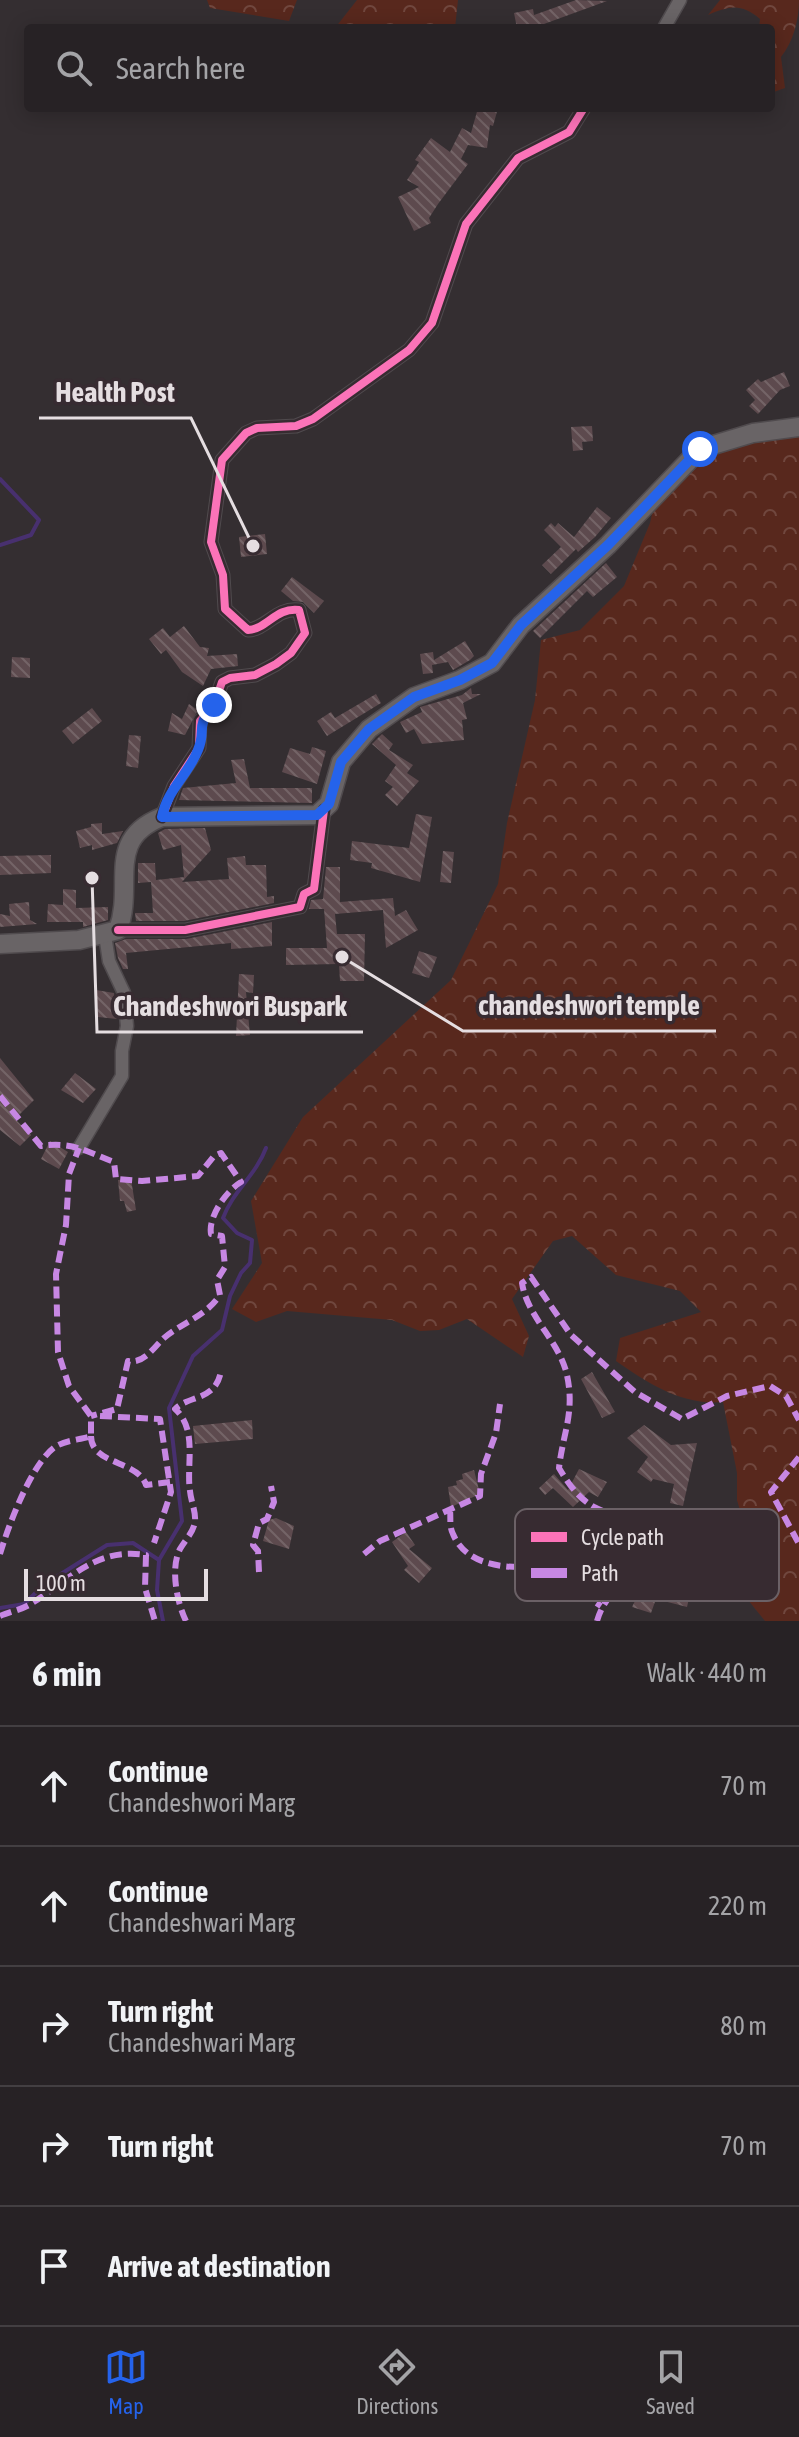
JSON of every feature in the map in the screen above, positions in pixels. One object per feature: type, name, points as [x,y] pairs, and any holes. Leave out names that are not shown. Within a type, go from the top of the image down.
[{"type":"main road","points":[[0,944],[79,940],[112,932],[125,913],[126,846],[142,826],[162,817],[307,816],[324,810],[341,762],[369,729],[414,697],[460,680],[492,663],[521,625],[608,545],[700,449],[753,433],[799,427]]},
{"type":"street","points":[[666,24],[680,0]]},
{"type":"street","points":[[162,817],[174,786],[199,748],[200,721],[214,705],[222,682],[255,675],[276,664],[296,648],[305,633],[299,610],[278,613],[258,629],[248,630],[225,609],[223,575],[211,542],[222,460],[246,433],[257,428],[296,426],[313,419],[409,350],[432,323],[466,224],[518,158],[569,132],[582,112]]},
{"type":"street","points":[[79,1148],[122,1076],[126,1004],[109,961],[112,932],[185,930],[300,907],[304,894],[314,889],[324,810]]},
{"type":"green space","points":[[207,0],[297,0],[289,21],[210,8]]},
{"type":"green space","points":[[357,0],[458,0],[455,24],[338,24]]},
{"type":"green space","points":[[720,0],[799,0],[794,30],[781,57],[785,88],[775,92],[775,24],[759,24],[760,19],[741,8],[729,8],[708,15]]},
{"type":"green space","points":[[799,431],[799,1621],[765,1621],[749,1601],[779,1601],[779,1509],[740,1509],[737,1473],[723,1402],[680,1397],[653,1385],[616,1361],[620,1338],[701,1312],[680,1291],[616,1275],[572,1236],[553,1241],[512,1299],[529,1336],[523,1357],[467,1319],[439,1330],[420,1331],[392,1320],[287,1311],[256,1322],[232,1309],[262,1263],[251,1201],[303,1117],[451,980],[498,884],[507,823],[535,700],[541,640],[580,630],[624,586],[650,523],[655,501],[710,448]]},
{"type":"building","points":[[576,0],[607,1],[544,24],[516,24],[514,13],[533,9],[534,15]]},
{"type":"building","points":[[477,112],[497,112],[493,126],[490,125],[487,148],[468,145],[461,159],[468,164],[429,218],[431,223],[414,231],[398,197],[419,187],[407,180],[419,162],[415,160],[431,138],[450,152],[462,128],[471,133]]},
{"type":"building","points":[[784,372],[790,386],[780,390],[758,414],[749,406],[755,400],[746,390],[758,379],[761,382]]},
{"type":"building","points":[[592,426],[593,441],[582,442],[583,450],[573,451],[571,427]]},
{"type":"building","points":[[597,507],[611,518],[595,537],[578,552],[576,549],[551,574],[542,565],[561,547],[544,530],[551,523],[555,527],[558,523],[574,537]]},
{"type":"building","points":[[265,534],[267,554],[241,557],[239,537]]},
{"type":"building","points":[[606,563],[617,577],[593,597],[587,591],[540,638],[533,631]]},
{"type":"building","points":[[292,577],[324,601],[314,613],[303,602],[293,601],[281,591]]},
{"type":"building","points":[[184,626],[200,647],[209,648],[207,656],[237,654],[238,666],[211,669],[203,686],[182,672],[166,650],[161,654],[149,639],[163,628],[170,637]]},
{"type":"building","points":[[465,641],[474,656],[470,660],[453,670],[448,662],[432,665],[433,673],[423,674],[420,654],[433,652],[434,660]]},
{"type":"building","points":[[12,657],[30,658],[30,678],[11,677]]},
{"type":"building","points":[[471,688],[472,694],[481,694],[463,703],[467,719],[462,720],[464,740],[422,744],[414,729],[406,733],[400,722],[422,712],[420,707],[462,695]]},
{"type":"building","points":[[376,694],[381,703],[327,736],[317,721],[331,712],[335,718]]},
{"type":"building","points":[[189,704],[198,710],[185,735],[168,731],[172,713],[182,719]]},
{"type":"building","points":[[92,708],[102,721],[73,744],[62,731]]},
{"type":"building","points":[[382,734],[393,744],[389,750],[413,765],[407,773],[419,781],[397,806],[385,795],[393,787],[385,781],[396,765],[372,744]]},
{"type":"building","points":[[129,735],[141,736],[138,768],[126,766]]},
{"type":"building","points":[[312,747],[326,751],[317,784],[282,772],[290,748],[310,754]]},
{"type":"building","points":[[244,759],[250,788],[312,788],[312,803],[179,800],[183,788],[236,783],[231,760]]},
{"type":"building","points":[[416,814],[432,817],[420,882],[371,868],[372,863],[350,860],[352,841],[409,848]]},
{"type":"building","points":[[102,823],[102,834],[123,831],[117,843],[92,850],[92,845],[80,848],[76,831]]},
{"type":"building","points":[[205,828],[211,850],[182,882],[229,879],[227,858],[245,856],[246,865],[266,865],[267,897],[274,896],[274,903],[184,921],[136,921],[135,913],[153,913],[151,882],[138,883],[138,863],[155,863],[156,880],[184,877],[181,845],[163,850],[158,833],[165,829]]},
{"type":"building","points":[[443,851],[454,852],[451,883],[440,882]]},
{"type":"building","points":[[51,855],[51,873],[0,875],[0,856]]},
{"type":"building","points":[[326,867],[340,867],[340,902],[393,898],[395,916],[406,910],[418,930],[386,948],[383,910],[335,914],[337,934],[365,934],[364,981],[340,981],[339,964],[286,965],[286,948],[327,948],[324,909],[309,909],[311,900],[323,899]]},
{"type":"building","points":[[63,889],[76,890],[76,908],[108,907],[108,920],[83,927],[83,922],[47,922],[48,904],[63,905]]},
{"type":"building","points":[[29,902],[30,920],[37,924],[0,927],[0,914],[10,916],[9,904]]},
{"type":"building","points":[[272,922],[272,946],[231,949],[231,943],[126,953],[128,969],[123,969],[115,943],[126,939],[186,939]]},
{"type":"building","points":[[419,951],[437,957],[429,978],[412,973]]},
{"type":"building","points":[[239,974],[254,975],[253,993],[246,992],[250,1035],[236,1036]]},
{"type":"building","points":[[96,990],[114,993],[117,1019],[98,1017]]},
{"type":"building","points":[[0,1058],[34,1100],[15,1119],[31,1135],[20,1146],[0,1130]]},
{"type":"building","points":[[75,1073],[96,1089],[83,1103],[61,1090]]},
{"type":"building","points":[[50,1141],[68,1152],[59,1169],[41,1159]]},
{"type":"building","points":[[131,1179],[136,1210],[127,1212],[124,1201],[120,1201],[118,1180]]},
{"type":"building","points":[[592,1372],[615,1412],[602,1418],[581,1379]]},
{"type":"building","points":[[252,1420],[253,1439],[195,1444],[193,1426]]},
{"type":"building","points":[[644,1425],[671,1445],[697,1443],[683,1506],[670,1503],[674,1484],[653,1479],[651,1482],[637,1472],[648,1457],[627,1438]]},
{"type":"building","points":[[579,1469],[607,1482],[598,1497],[589,1492],[573,1507],[553,1488],[545,1495],[539,1488],[554,1474],[568,1490]]},
{"type":"building","points":[[474,1470],[480,1494],[451,1507],[448,1487],[457,1485],[456,1481],[463,1479],[462,1474]]},
{"type":"building","points":[[276,1518],[294,1526],[289,1549],[263,1541],[269,1520]]},
{"type":"building","points":[[406,1532],[415,1545],[409,1549],[432,1568],[419,1583],[404,1570],[408,1566],[392,1542]]},
{"type":"building","points":[[635,1601],[655,1601],[651,1613],[632,1607]]},
{"type":"building","points":[[664,1601],[688,1601],[687,1607]]},
{"type":"waterway","points":[[0,479],[39,520],[31,535],[0,545]]},
{"type":"waterway","points":[[163,1621],[157,1590],[159,1560],[182,1521],[169,1408],[193,1356],[222,1330],[230,1296],[241,1273],[250,1263],[252,1240],[237,1233],[223,1218],[266,1148]]},
{"type":"waterway","points":[[0,1608],[24,1604],[45,1584],[107,1545],[133,1543],[159,1560]]},
{"type":"marked path","points":[[0,1096],[41,1146],[71,1146],[114,1162],[116,1179],[142,1181],[198,1176],[214,1156],[221,1153],[241,1182],[219,1205],[212,1220],[211,1234],[222,1236],[225,1267],[217,1280],[220,1295],[208,1309],[171,1332],[144,1358],[128,1361],[117,1409],[91,1416]]},
{"type":"marked path","points":[[0,1554],[22,1497],[46,1455],[68,1441],[91,1436],[91,1416],[69,1386],[58,1352],[56,1274],[66,1225],[69,1174],[79,1148]]},
{"type":"marked path","points":[[599,1509],[583,1499],[559,1468],[569,1410],[569,1385],[562,1359],[525,1295],[522,1283],[531,1277],[571,1335],[635,1392],[682,1419],[727,1396],[770,1386],[786,1396],[799,1420]]},
{"type":"marked path","points":[[186,1621],[180,1605],[175,1566],[180,1549],[193,1530],[195,1518],[189,1481],[189,1437],[182,1417],[175,1409],[208,1393],[214,1388],[221,1371]]},
{"type":"marked path","points":[[364,1554],[380,1541],[480,1496],[481,1474],[496,1433],[500,1404]]},
{"type":"marked path","points":[[100,1416],[160,1419],[171,1492],[154,1543]]},
{"type":"marked path","points":[[91,1436],[98,1452],[134,1471],[146,1485],[170,1482]]},
{"type":"marked path","points":[[799,1457],[771,1492],[799,1544]]},
{"type":"marked path","points":[[259,1572],[258,1551],[253,1545],[259,1523],[267,1519],[274,1502],[271,1486]]},
{"type":"marked path","points":[[450,1510],[452,1531],[468,1554],[491,1564],[515,1567]]},
{"type":"marked path","points":[[0,1616],[29,1605],[97,1561],[128,1554],[146,1555],[145,1588],[155,1621]]},
{"type":"marked path","points":[[595,1601],[601,1606]]},
{"type":"marked path","points":[[597,1621],[607,1601]]},
{"type":"cycle path","points":[[162,817],[174,786],[199,748],[200,721],[214,705],[222,682],[255,675],[276,664],[291,653],[305,633],[299,610],[284,612],[248,630],[225,609],[223,575],[211,542],[222,460],[246,433],[257,428],[296,426],[313,419],[409,350],[432,323],[466,224],[518,158],[569,132],[582,112]]},
{"type":"cycle path","points":[[118,930],[185,930],[300,907],[304,894],[314,889],[324,810]]},
{"type":"place","name":"Health Post","points":[[253,546]]},
{"type":"place","name":"Chandeshwori Buspark","points":[[92,878]]},
{"type":"place","name":"chandeshwori temple","points":[[342,957]]},
{"type":"route","points":[[214,705],[200,721],[199,748],[167,799],[162,817],[317,815],[329,804],[341,762],[369,729],[414,697],[460,680],[492,663],[507,648],[521,625],[608,545],[700,449]]}]
